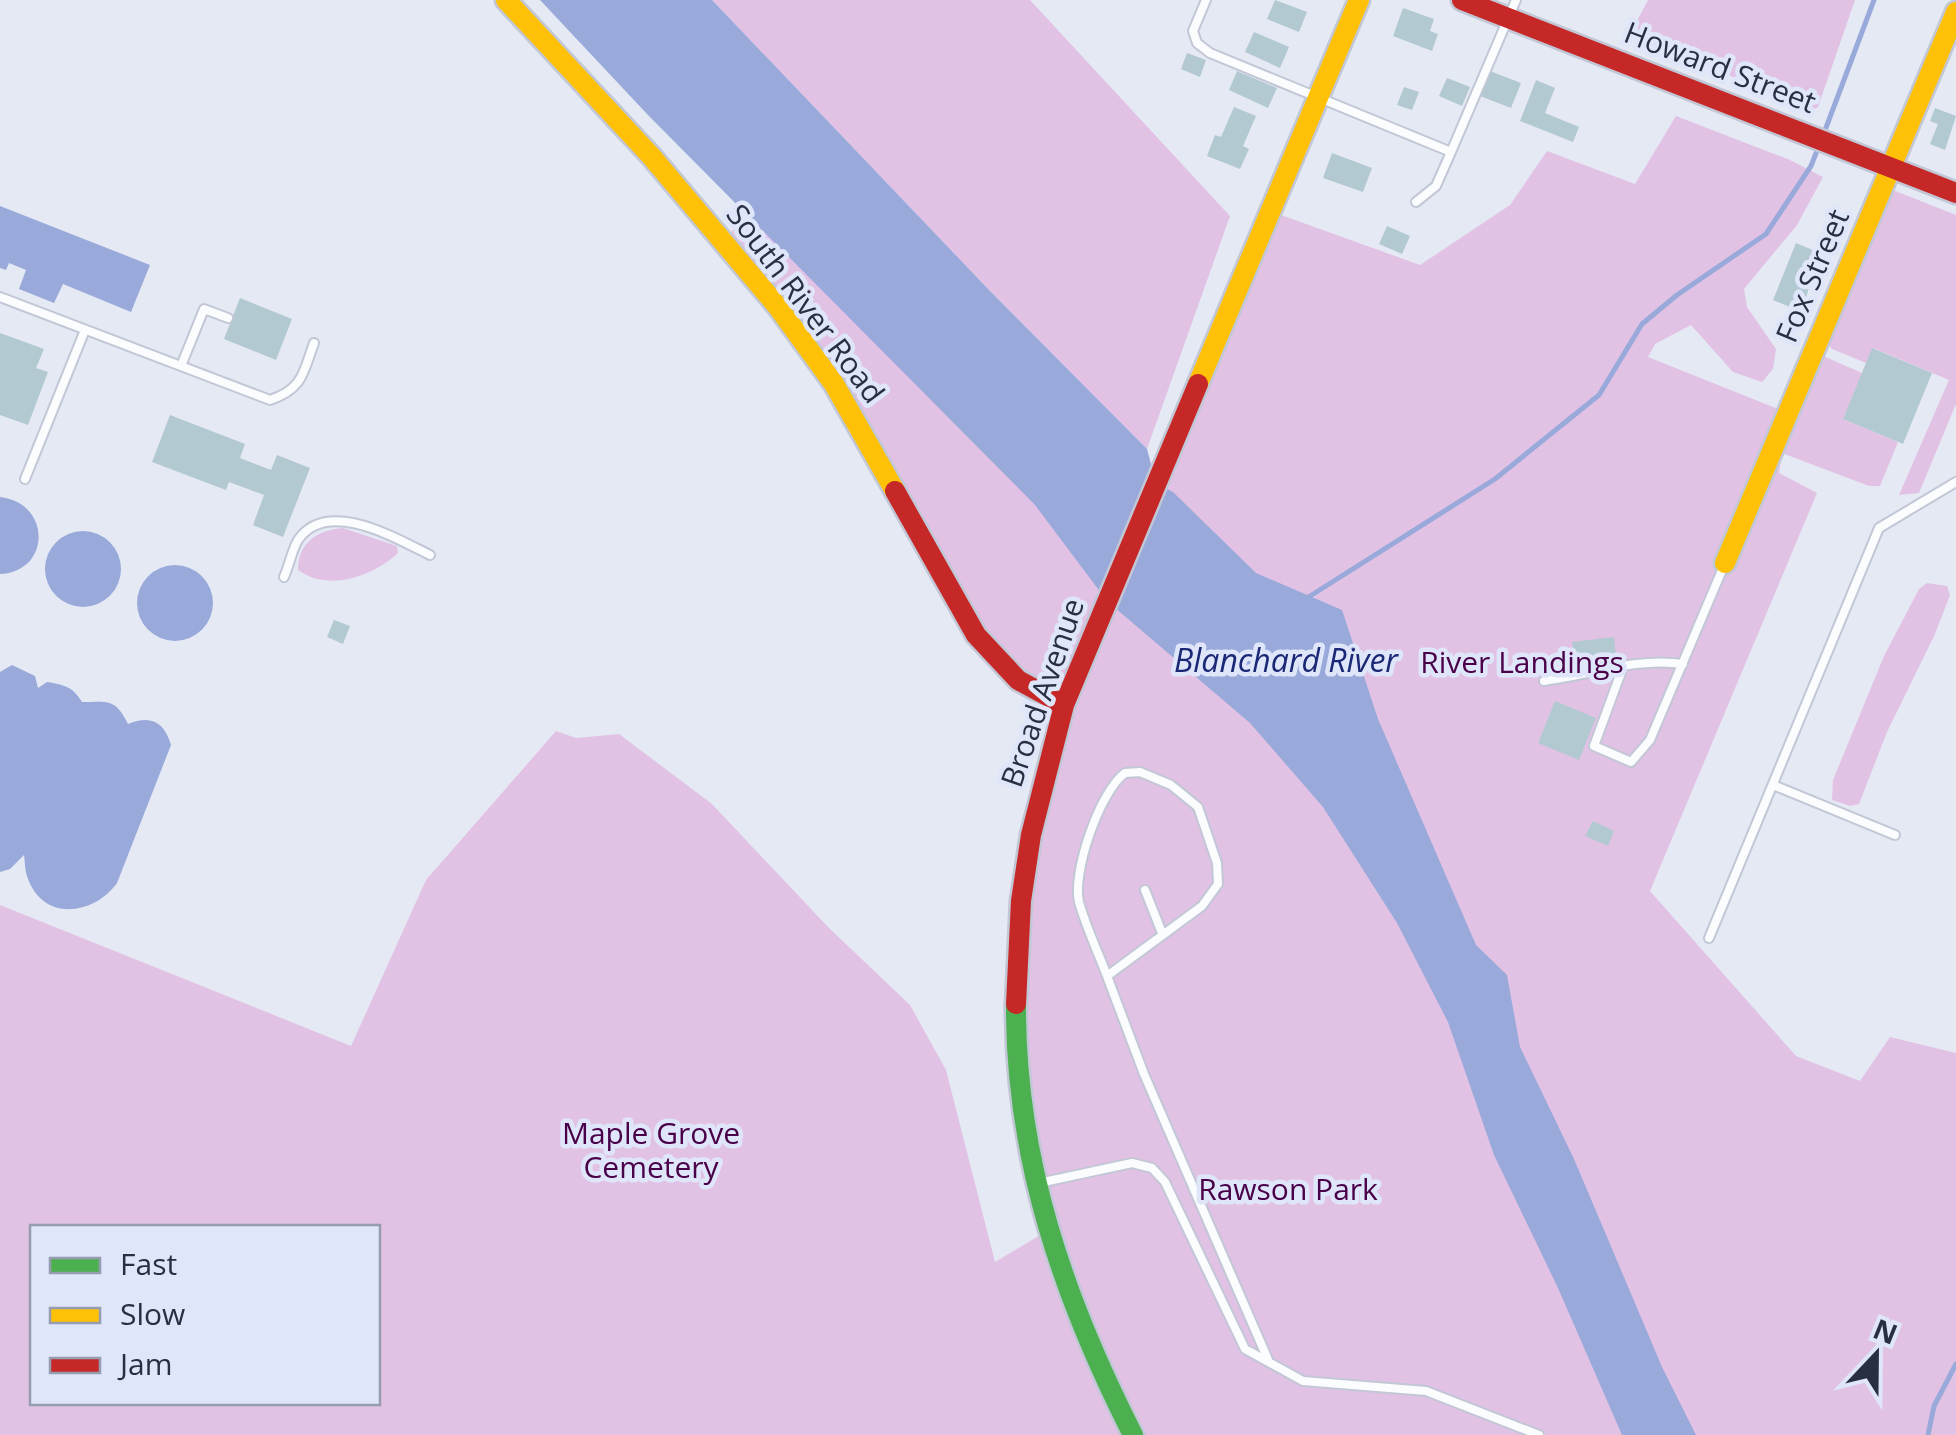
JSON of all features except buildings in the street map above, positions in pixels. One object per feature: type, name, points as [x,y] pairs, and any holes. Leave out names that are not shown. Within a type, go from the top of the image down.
[{"type":"street","name":"South River Road","points":[[506,0],[652,156],[823,368],[976,635],[1018,680],[1064,705]]},
{"type":"street","name":"Broad Avenue","points":[[1132,1435],[1068,1295],[1035,1184],[1016,1049],[1019,901],[1033,816],[1064,705],[1360,0]]},
{"type":"street","name":"Howard Street","points":[[1462,0],[1512,9],[1956,193]]},
{"type":"street","name":"Fox Street","points":[[1725,563],[1956,12]]},
{"type":"lane","points":[[1206,0],[1192,32],[1197,43],[1210,53],[1451,152]]},
{"type":"lane","points":[[1416,202],[1436,186],[1512,9]]},
{"type":"lane","points":[[0,297],[270,400],[288,394],[298,384],[314,343]]},
{"type":"lane","points":[[181,366],[204,309],[228,318]]},
{"type":"lane","points":[[26,479],[85,330]]},
{"type":"lane","points":[[1709,938],[1880,528],[1956,482]]},
{"type":"lane","points":[[284,577],[299,537],[325,522],[346,520],[430,554]]},
{"type":"lane","points":[[1622,666],[1594,746],[1632,762],[1650,740],[1725,563]]},
{"type":"lane","points":[[1544,681],[1622,666],[1683,664]]},
{"type":"lane","points":[[1107,976],[1212,896],[1218,884],[1217,863],[1198,806],[1171,785],[1140,772],[1125,773],[1108,792],[1088,841],[1077,885],[1079,902],[1144,1074],[1268,1362]]},
{"type":"lane","points":[[1772,785],[1895,835]]},
{"type":"lane","points":[[1144,890],[1162,933]]},
{"type":"lane","points":[[1035,1184],[1132,1163],[1152,1168],[1165,1182],[1245,1349],[1303,1382],[1426,1391],[1539,1435]]},
{"type":"green space","points":[[712,0],[1030,0],[1230,216],[1147,449],[990,291]]},
{"type":"green space","points":[[1648,0],[1855,0],[1818,107],[1805,114],[1776,94],[1629,36]]},
{"type":"green space","points":[[1676,116],[1790,160],[1823,177],[1797,225],[1744,289],[1747,307],[1776,349],[1773,369],[1762,382],[1733,372],[1691,325],[1655,344],[1648,357],[1788,413],[1814,352],[1862,373],[1843,419],[1898,442],[1880,486],[1869,486],[1782,453],[1779,473],[1817,493],[1650,891],[1796,1056],[1860,1081],[1890,1037],[1956,1053],[1956,1435],[0,1435],[0,905],[351,1046],[426,880],[556,731],[576,738],[619,734],[712,804],[828,927],[910,1005],[946,1070],[995,1262],[1047,1231],[1016,1049],[1019,901],[1064,705],[976,635],[834,384],[722,240],[795,175],[1141,518],[1270,211],[1420,265],[1510,205],[1547,151],[1635,184]]},
{"type":"green space","points":[[1883,186],[1956,215],[1956,404],[1919,493],[1899,495],[1949,380],[1873,348],[1866,363],[1832,349],[1820,336]]},
{"type":"green space","points":[[343,528],[397,546],[398,553],[376,569],[350,579],[323,580],[298,570],[302,552],[311,539],[325,531]]},
{"type":"green space","points":[[1927,583],[1947,586],[1950,595],[1935,634],[1887,732],[1859,804],[1850,806],[1832,800],[1833,780],[1884,656],[1919,589]]},
{"type":"water","name":"Blanchard River","points":[[540,0],[712,0],[1147,449],[1156,483],[1173,492],[1256,573],[1342,610],[1378,719],[1476,945],[1507,975],[1520,1047],[1696,1435],[1622,1435],[1494,1155],[1448,1022],[1397,923],[1323,807],[1250,723],[1107,601],[1035,505],[648,115]]},
{"type":"water","points":[[0,206],[150,265],[131,312],[63,284],[54,303],[19,289],[26,270],[9,263],[6,270],[0,268]]},
{"type":"water","points":[[0,497],[29,511],[39,537],[29,562],[0,574]]},
{"type":"water","points":[[83,531],[110,542],[121,569],[110,596],[83,607],[56,596],[45,569],[56,542]]},
{"type":"water","points":[[175,565],[202,576],[213,603],[202,630],[175,641],[148,630],[137,603],[148,576]]},
{"type":"water","points":[[12,665],[35,676],[38,688],[47,682],[59,684],[72,690],[82,702],[114,705],[128,724],[155,722],[171,745],[117,883],[96,902],[83,907],[57,908],[45,902],[28,879],[24,855],[10,869],[0,872],[0,672]]},
{"type":"waterway","points":[[1824,133],[1874,0]]},
{"type":"waterway","points":[[1307,598],[1495,479],[1599,395],[1642,324],[1766,234],[1811,166],[1820,143]]},
{"type":"waterway","points":[[1928,1435],[1934,1406],[1956,1364]]},
{"type":"traffic: fast","points":[[1016,1004],[1024,1118],[1048,1227],[1085,1332],[1133,1435]]},
{"type":"traffic: slow","points":[[506,0],[651,156],[778,307],[834,384],[895,491]]},
{"type":"traffic: slow","points":[[1198,384],[1359,0]]},
{"type":"traffic: slow","points":[[1725,563],[1956,12]]},
{"type":"traffic: jam","points":[[1462,0],[1956,193]]},
{"type":"traffic: jam","points":[[1016,1004],[1021,901],[1031,835],[1064,705],[1198,384]]},
{"type":"traffic: jam","points":[[895,491],[976,635],[1018,680],[1064,705]]},
{"type":"park label","name":"River Landings","points":[[1522,663]]},
{"type":"park label","name":"Maple Grove Cemetery","points":[[651,1151]]},
{"type":"park label","name":"Rawson Park","points":[[1288,1190]]}]
